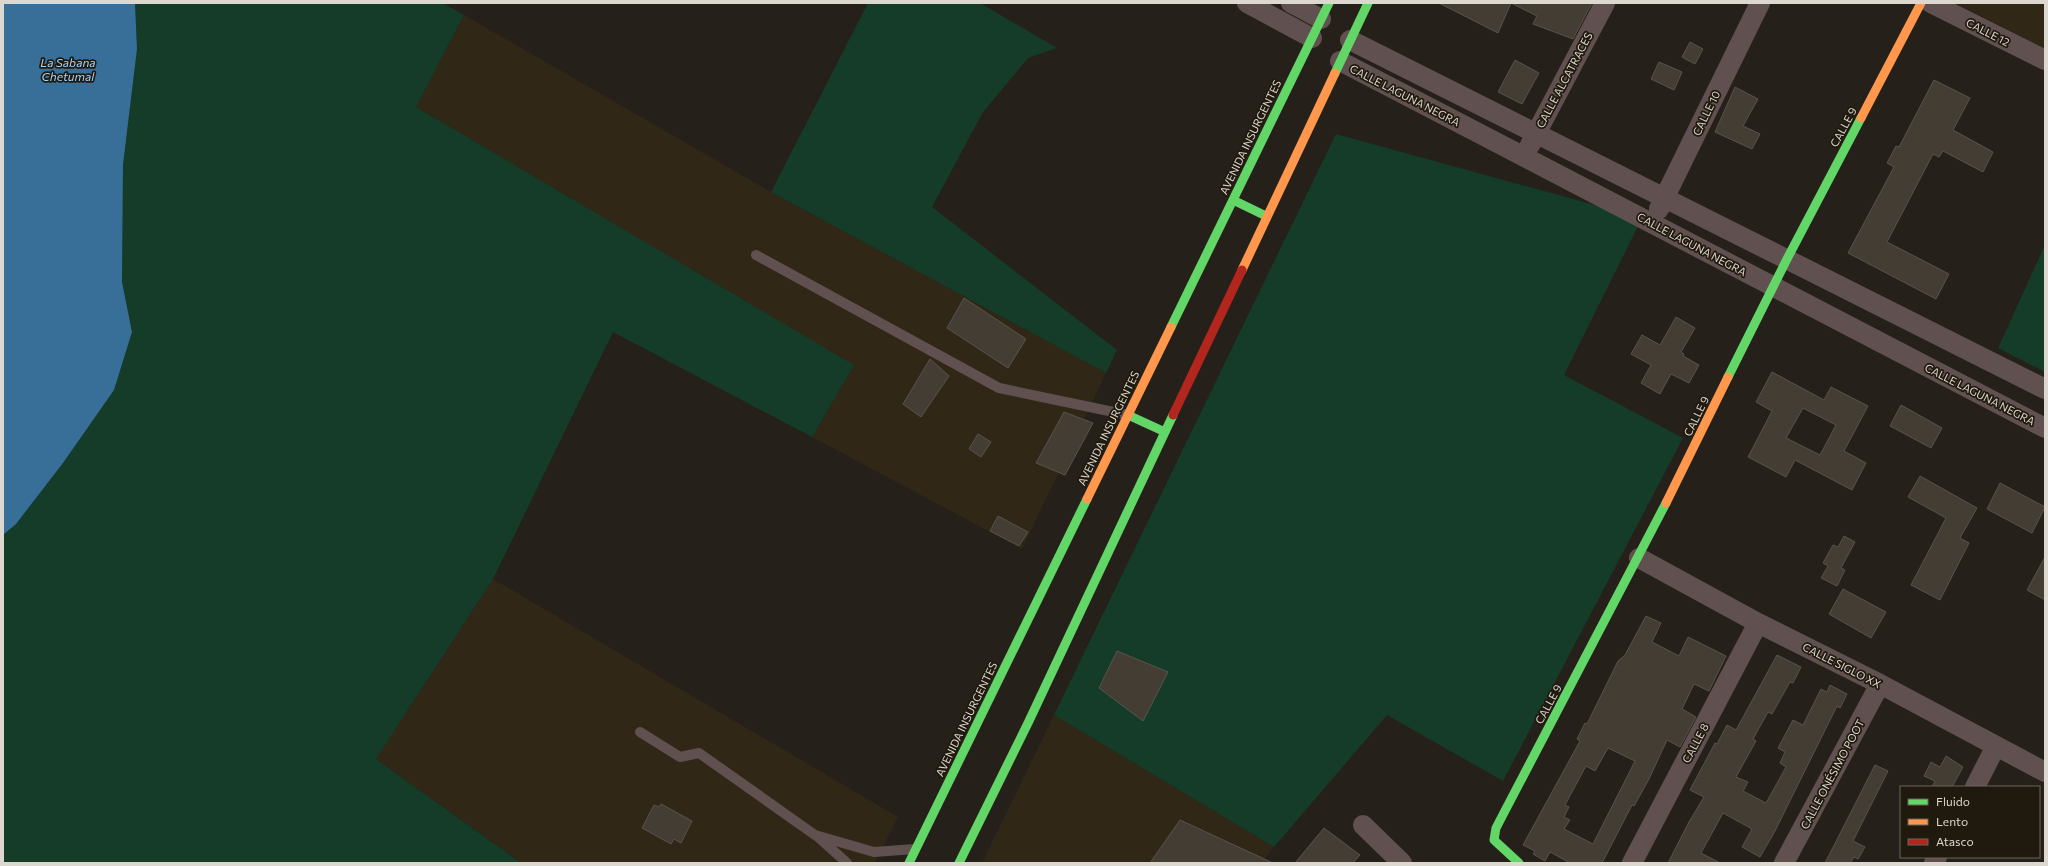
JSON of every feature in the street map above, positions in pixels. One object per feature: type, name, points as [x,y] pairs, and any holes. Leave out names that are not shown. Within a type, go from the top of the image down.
[{"type":"main road","points":[[959,863],[1029,721],[1266,216],[1368,3]]},
{"type":"main road","name":"CALLE 9","points":[[1519,863],[1503,850],[1494,840],[1496,828],[1639,558],[1787,259],[1921,3]]},
{"type":"main road","name":"AVENIDA INSURGENTES","points":[[908,863],[1325,11]]},
{"type":"main road","points":[[1233,200],[1266,216]]},
{"type":"main road","points":[[1128,415],[1165,432]]},
{"type":"street","points":[[1247,3],[1312,38]]},
{"type":"street","points":[[1292,3],[1325,11]]},
{"type":"street","name":"CALLE ALCATRACES","points":[[1524,157],[1605,3]]},
{"type":"street","name":"CALLE 10","points":[[1651,223],[1760,3]]},
{"type":"street","name":"CALLE 12","points":[[1931,3],[2045,60]]},
{"type":"street","points":[[1350,40],[2045,388]]},
{"type":"street","name":"CALLE LAGUNA NEGRA","points":[[1340,61],[2045,428]]},
{"type":"street","points":[[1980,394],[1995,364]]},
{"type":"street","name":"CALLE SIGLO XX","points":[[1639,558],[1758,623],[1880,684],[2045,772]]},
{"type":"street","name":"CALLE 8","points":[[1632,863],[1758,623]]},
{"type":"street","name":"CALLE ONÉSIMO POOT","points":[[1784,863],[1880,684]]},
{"type":"street","points":[[1975,786],[1996,746]]},
{"type":"street","points":[[1363,825],[1390,859]]},
{"type":"lane","points":[[756,255],[999,388],[1128,415]]},
{"type":"lane","points":[[640,732],[680,757],[699,753],[815,835],[847,863]]},
{"type":"lane","points":[[815,835],[874,852],[915,849]]},
{"type":"shaded area","points":[[1955,3],[2045,3],[2045,49]]},
{"type":"shaded area","points":[[464,15],[771,192],[1106,373],[1022,549],[812,437],[853,365],[416,107]]},
{"type":"shaded area","points":[[493,579],[898,817],[875,863],[521,863],[376,759]]},
{"type":"shaded area","points":[[1054,715],[1274,847],[1261,863],[982,863]]},
{"type":"green space","points":[[135,3],[442,3],[464,15],[416,107],[854,365],[812,437],[613,332],[493,579],[376,759],[521,863],[3,863],[3,535],[16,524],[63,463],[114,390],[132,332],[122,282],[123,165],[137,49]]},
{"type":"green space","points":[[868,3],[980,3],[1057,48],[1028,58],[983,112],[932,207],[1117,350],[1106,373],[771,192]]},
{"type":"green space","points":[[1336,134],[1642,218],[1564,375],[1683,438],[1503,781],[1387,715],[1274,847],[1054,715]]},
{"type":"green space","points":[[2045,245],[2045,372],[1998,348]]},
{"type":"water","name":"La Sabana Chetumal","points":[[3,3],[135,3],[137,49],[123,165],[122,282],[132,332],[114,390],[63,463],[16,524],[3,535]]},
{"type":"building","points":[[1439,3],[1511,3],[1498,33]]},
{"type":"building","points":[[1511,3],[1592,3],[1573,39],[1533,24],[1537,16]]},
{"type":"building","points":[[1690,42],[1703,49],[1695,64],[1682,57]]},
{"type":"building","points":[[1515,60],[1539,73],[1522,104],[1498,92]]},
{"type":"building","points":[[1659,62],[1682,72],[1674,90],[1651,79]]},
{"type":"building","points":[[1934,80],[1970,98],[1953,130],[1993,152],[1983,172],[1943,151],[1939,157],[1933,154],[1887,242],[1949,274],[1936,299],[1848,253],[1894,167],[1887,163],[1896,146],[1899,147]]},
{"type":"building","points":[[1735,87],[1758,99],[1743,126],[1760,134],[1752,149],[1715,132]]},
{"type":"building","points":[[964,298],[1026,339],[1008,368],[947,328]]},
{"type":"building","points":[[1676,317],[1695,328],[1681,352],[1684,354],[1683,356],[1699,365],[1689,383],[1671,374],[1660,394],[1641,383],[1651,365],[1631,354],[1642,335],[1660,345]]},
{"type":"building","points":[[930,359],[949,376],[921,417],[903,404]]},
{"type":"building","points":[[1772,372],[1824,400],[1831,387],[1868,406],[1844,451],[1866,463],[1852,490],[1795,460],[1786,477],[1748,457],[1772,411],[1756,402]],"holes":[[[1803,408],[1836,425],[1820,455],[1786,438]]]},
{"type":"building","points":[[1901,405],[1942,428],[1931,448],[1890,426]]},
{"type":"building","points":[[1064,412],[1093,423],[1065,475],[1036,463]]},
{"type":"building","points":[[978,434],[991,442],[981,457],[969,449]]},
{"type":"building","points":[[1920,476],[1977,508],[1960,538],[1969,543],[1940,600],[1911,585],[1946,518],[1908,497]]},
{"type":"building","points":[[2000,483],[2045,507],[2032,533],[1987,509]]},
{"type":"building","points":[[998,516],[1028,532],[1019,546],[990,531]]},
{"type":"building","points":[[1844,536],[1855,542],[1841,568],[1845,570],[1837,586],[1821,578],[1828,566],[1823,563],[1833,545],[1838,547]]},
{"type":"building","points":[[2045,557],[2045,600],[2027,590]]},
{"type":"building","points":[[1843,589],[1886,612],[1871,638],[1829,614]]},
{"type":"building","points":[[1646,616],[1661,623],[1652,642],[1679,656],[1688,637],[1726,656],[1709,691],[1694,684],[1682,709],[1696,717],[1680,747],[1667,740],[1649,779],[1634,806],[1632,805],[1602,863],[1570,863],[1550,852],[1545,861],[1533,854],[1535,851],[1523,845],[1580,741],[1577,739],[1585,723],[1587,724],[1618,661],[1625,655]],"holes":[[[1608,748],[1635,761],[1593,844],[1564,829],[1570,820],[1564,817],[1569,807],[1565,805],[1586,766],[1595,771]]]},
{"type":"building","points":[[1117,651],[1168,672],[1143,721],[1099,688]]},
{"type":"building","points":[[1777,655],[1801,667],[1793,683],[1790,682],[1772,714],[1768,712],[1753,739],[1756,741],[1736,777],[1748,782],[1743,791],[1766,803],[1786,767],[1780,763],[1785,752],[1778,748],[1793,720],[1803,725],[1821,689],[1827,692],[1830,685],[1847,694],[1840,708],[1837,706],[1775,831],[1760,857],[1742,847],[1752,829],[1723,813],[1701,853],[1720,863],[1668,863],[1704,797],[1690,790],[1715,743],[1717,744],[1727,725],[1736,730]]},
{"type":"building","points":[[1946,756],[1963,767],[1953,786],[1932,786],[1935,781],[1924,776],[1931,762],[1940,767]]},
{"type":"building","points":[[1875,765],[1888,771],[1853,841],[1865,847],[1858,859],[1854,857],[1850,863],[1825,863]]},
{"type":"building","points":[[661,804],[692,821],[681,843],[674,839],[671,844],[642,828],[654,805],[659,807]]},
{"type":"building","points":[[1180,820],[1273,863],[1150,863]]},
{"type":"building","points":[[1324,828],[1360,855],[1353,863],[1295,863]]},
{"type":"traffic: fast","points":[[1171,327],[1329,3]]},
{"type":"traffic: fast","points":[[1335,73],[1368,3]]},
{"type":"traffic: fast","points":[[1728,377],[1787,259],[1861,118]]},
{"type":"traffic: fast","points":[[1233,200],[1266,216]]},
{"type":"traffic: fast","points":[[1128,415],[1165,432]]},
{"type":"traffic: fast","points":[[959,863],[1029,721],[1173,415]]},
{"type":"traffic: fast","points":[[909,863],[1087,499]]},
{"type":"traffic: fast","points":[[1519,863],[1494,840],[1496,828],[1666,503]]},
{"type":"traffic: slow","points":[[1861,118],[1921,3]]},
{"type":"traffic: slow","points":[[1242,270],[1335,73]]},
{"type":"traffic: slow","points":[[1087,499],[1171,327]]},
{"type":"traffic: slow","points":[[1666,503],[1728,377]]},
{"type":"traffic: jam","points":[[1173,415],[1242,270]]}]
